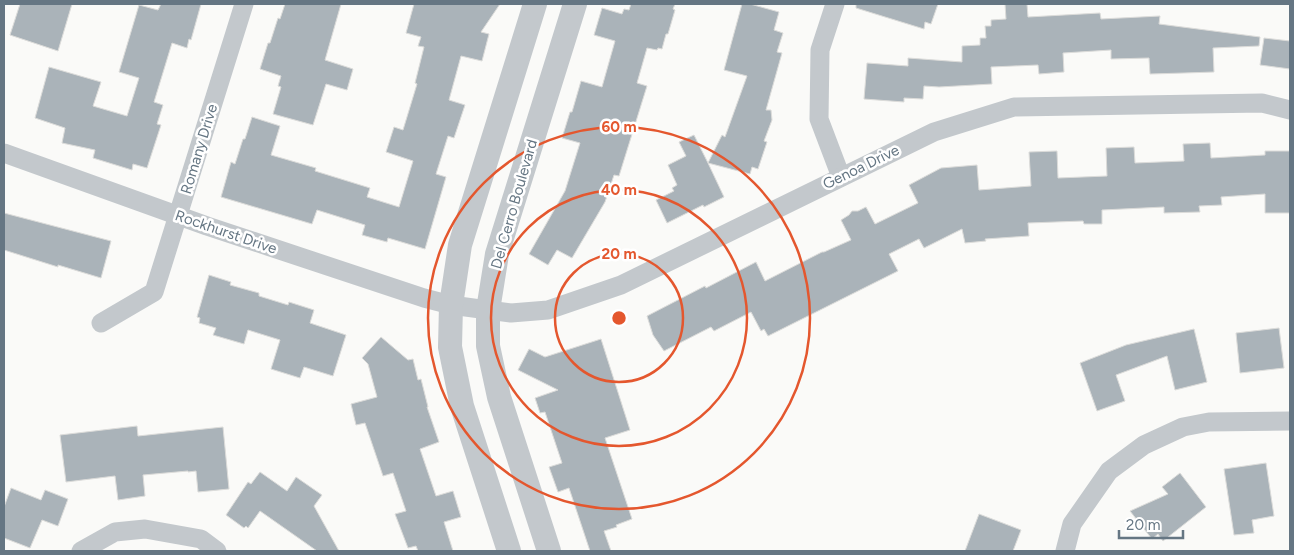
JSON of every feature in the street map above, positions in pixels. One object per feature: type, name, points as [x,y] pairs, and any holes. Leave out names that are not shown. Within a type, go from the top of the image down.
[{"type":"street","name":"Romany Drive","points":[[101,323],[154,292],[244,4]]},
{"type":"street","points":[[509,551],[462,406],[450,347],[451,305],[460,245],[535,4]]},
{"type":"street","name":"Del Cerro Boulevard","points":[[549,551],[499,397],[488,346],[488,310],[497,254],[575,4]]},
{"type":"street","points":[[835,4],[820,50],[819,120],[840,177]]},
{"type":"street","name":"Genoa Drive","points":[[451,305],[511,313],[548,310],[621,285],[934,132],[1014,107],[1262,103],[1290,110]]},
{"type":"street","name":"Rockhurst Drive","points":[[4,153],[178,216],[415,295],[451,305]]},
{"type":"street","points":[[1065,551],[1072,524],[1109,471],[1144,445],[1183,427],[1209,422],[1290,421]]},
{"type":"street","points":[[81,551],[116,532],[145,529],[201,539],[217,551]]},
{"type":"building","points":[[20,4],[72,4],[58,51],[10,35]]},
{"type":"building","points":[[161,4],[201,4],[187,48],[172,43],[154,102],[163,105],[157,124],[161,125],[147,168],[133,164],[132,170],[93,158],[95,150],[62,143],[65,128],[35,118],[49,67],[101,82],[93,106],[127,116],[139,78],[119,72],[139,5],[158,10]]},
{"type":"building","points":[[285,4],[341,4],[325,60],[353,69],[347,90],[326,84],[313,125],[273,114],[281,87],[278,86],[281,76],[260,69],[268,43],[270,43],[278,18],[280,19]]},
{"type":"building","points":[[414,4],[500,4],[481,32],[489,34],[482,61],[461,56],[449,100],[465,105],[454,138],[448,136],[436,174],[446,177],[425,249],[388,238],[387,242],[362,235],[365,225],[317,210],[312,224],[221,197],[231,162],[235,164],[252,117],[280,126],[271,155],[316,168],[315,171],[370,188],[367,197],[399,207],[413,161],[386,152],[394,127],[403,130],[417,84],[415,83],[424,47],[418,46],[421,37],[406,33]]},
{"type":"building","points":[[631,4],[675,4],[673,9],[675,10],[662,49],[647,48],[637,83],[647,86],[619,176],[614,175],[605,202],[572,258],[557,250],[548,265],[529,254],[565,191],[580,143],[562,138],[581,81],[602,87],[615,41],[594,35],[602,8],[622,14],[624,9],[629,10]]},
{"type":"building","points":[[742,4],[750,4],[779,12],[774,30],[783,33],[777,52],[782,53],[766,110],[771,110],[772,120],[764,141],[767,142],[758,169],[752,167],[750,174],[708,163],[722,135],[725,137],[747,76],[724,70]]},
{"type":"building","points":[[856,4],[938,4],[931,24],[925,22],[924,29],[856,8]]},
{"type":"building","points":[[1005,4],[1027,4],[1028,17],[1100,13],[1101,19],[1160,16],[1159,24],[1260,37],[1259,46],[1213,48],[1214,72],[1150,74],[1149,58],[1111,59],[1111,50],[1063,53],[1064,72],[1039,74],[1038,65],[991,67],[992,84],[924,86],[923,99],[904,98],[904,102],[864,99],[867,63],[908,66],[908,58],[962,62],[962,46],[980,45],[980,38],[986,38],[985,26],[991,26],[991,20],[1006,19]]},
{"type":"building","points":[[1264,38],[1290,41],[1290,69],[1260,65]]},
{"type":"building","points":[[694,135],[724,197],[667,223],[656,200],[674,191],[672,188],[677,185],[668,165],[686,156],[679,142]]},
{"type":"building","points":[[1210,143],[1211,158],[1265,155],[1265,151],[1290,151],[1290,213],[1265,213],[1265,194],[1221,197],[1222,205],[1199,206],[1200,212],[1164,213],[1164,207],[1102,210],[1102,224],[1084,224],[1083,221],[1028,223],[1029,236],[985,239],[986,241],[965,243],[962,229],[924,248],[919,239],[889,254],[898,271],[768,336],[764,329],[761,331],[751,312],[714,331],[711,327],[664,351],[653,335],[647,316],[756,262],[765,281],[822,252],[851,240],[841,220],[852,211],[858,211],[866,207],[875,224],[918,203],[909,185],[941,168],[977,165],[979,190],[1031,186],[1029,152],[1057,151],[1058,178],[1107,176],[1106,148],[1134,147],[1135,163],[1184,161],[1183,144]]},
{"type":"building","points":[[4,213],[111,241],[101,278],[4,250]]},
{"type":"building","points":[[209,275],[231,282],[230,285],[259,293],[259,296],[288,305],[289,302],[314,310],[310,323],[346,335],[333,376],[304,367],[300,378],[271,369],[280,340],[248,330],[244,344],[213,335],[216,328],[199,323],[200,318],[197,317]]},
{"type":"building","points":[[1279,328],[1284,368],[1240,373],[1236,333]]},
{"type":"building","points":[[1194,329],[1207,382],[1175,390],[1167,356],[1116,375],[1125,401],[1097,411],[1080,363],[1126,345]]},
{"type":"building","points":[[381,337],[408,360],[413,359],[418,380],[421,379],[427,407],[439,442],[420,449],[436,496],[453,491],[461,517],[444,522],[453,551],[418,551],[416,546],[408,548],[395,514],[406,511],[393,473],[383,476],[365,423],[356,425],[351,404],[377,397],[368,364],[362,358]]},
{"type":"building","points":[[601,339],[630,430],[605,438],[632,519],[604,531],[611,551],[590,551],[569,488],[558,492],[549,467],[562,463],[545,412],[540,413],[535,398],[558,390],[518,370],[529,349],[545,357]]},
{"type":"building","points":[[137,426],[138,436],[223,427],[229,489],[198,492],[196,471],[143,475],[145,496],[118,500],[115,476],[66,482],[60,435]]},
{"type":"building","points":[[1266,463],[1274,516],[1252,520],[1254,533],[1234,535],[1224,469]]},
{"type":"building","points":[[260,472],[287,491],[296,477],[322,495],[314,506],[339,551],[317,551],[260,511],[248,528],[246,526],[244,528],[226,515],[248,482],[251,484]]},
{"type":"building","points":[[1180,473],[1206,507],[1163,541],[1158,534],[1152,539],[1130,511],[1168,494],[1162,487]]},
{"type":"building","points":[[11,488],[41,500],[45,490],[68,499],[58,526],[42,520],[30,548],[4,538],[4,507]]},
{"type":"building","points":[[979,514],[1021,530],[1013,551],[965,551]]}]
